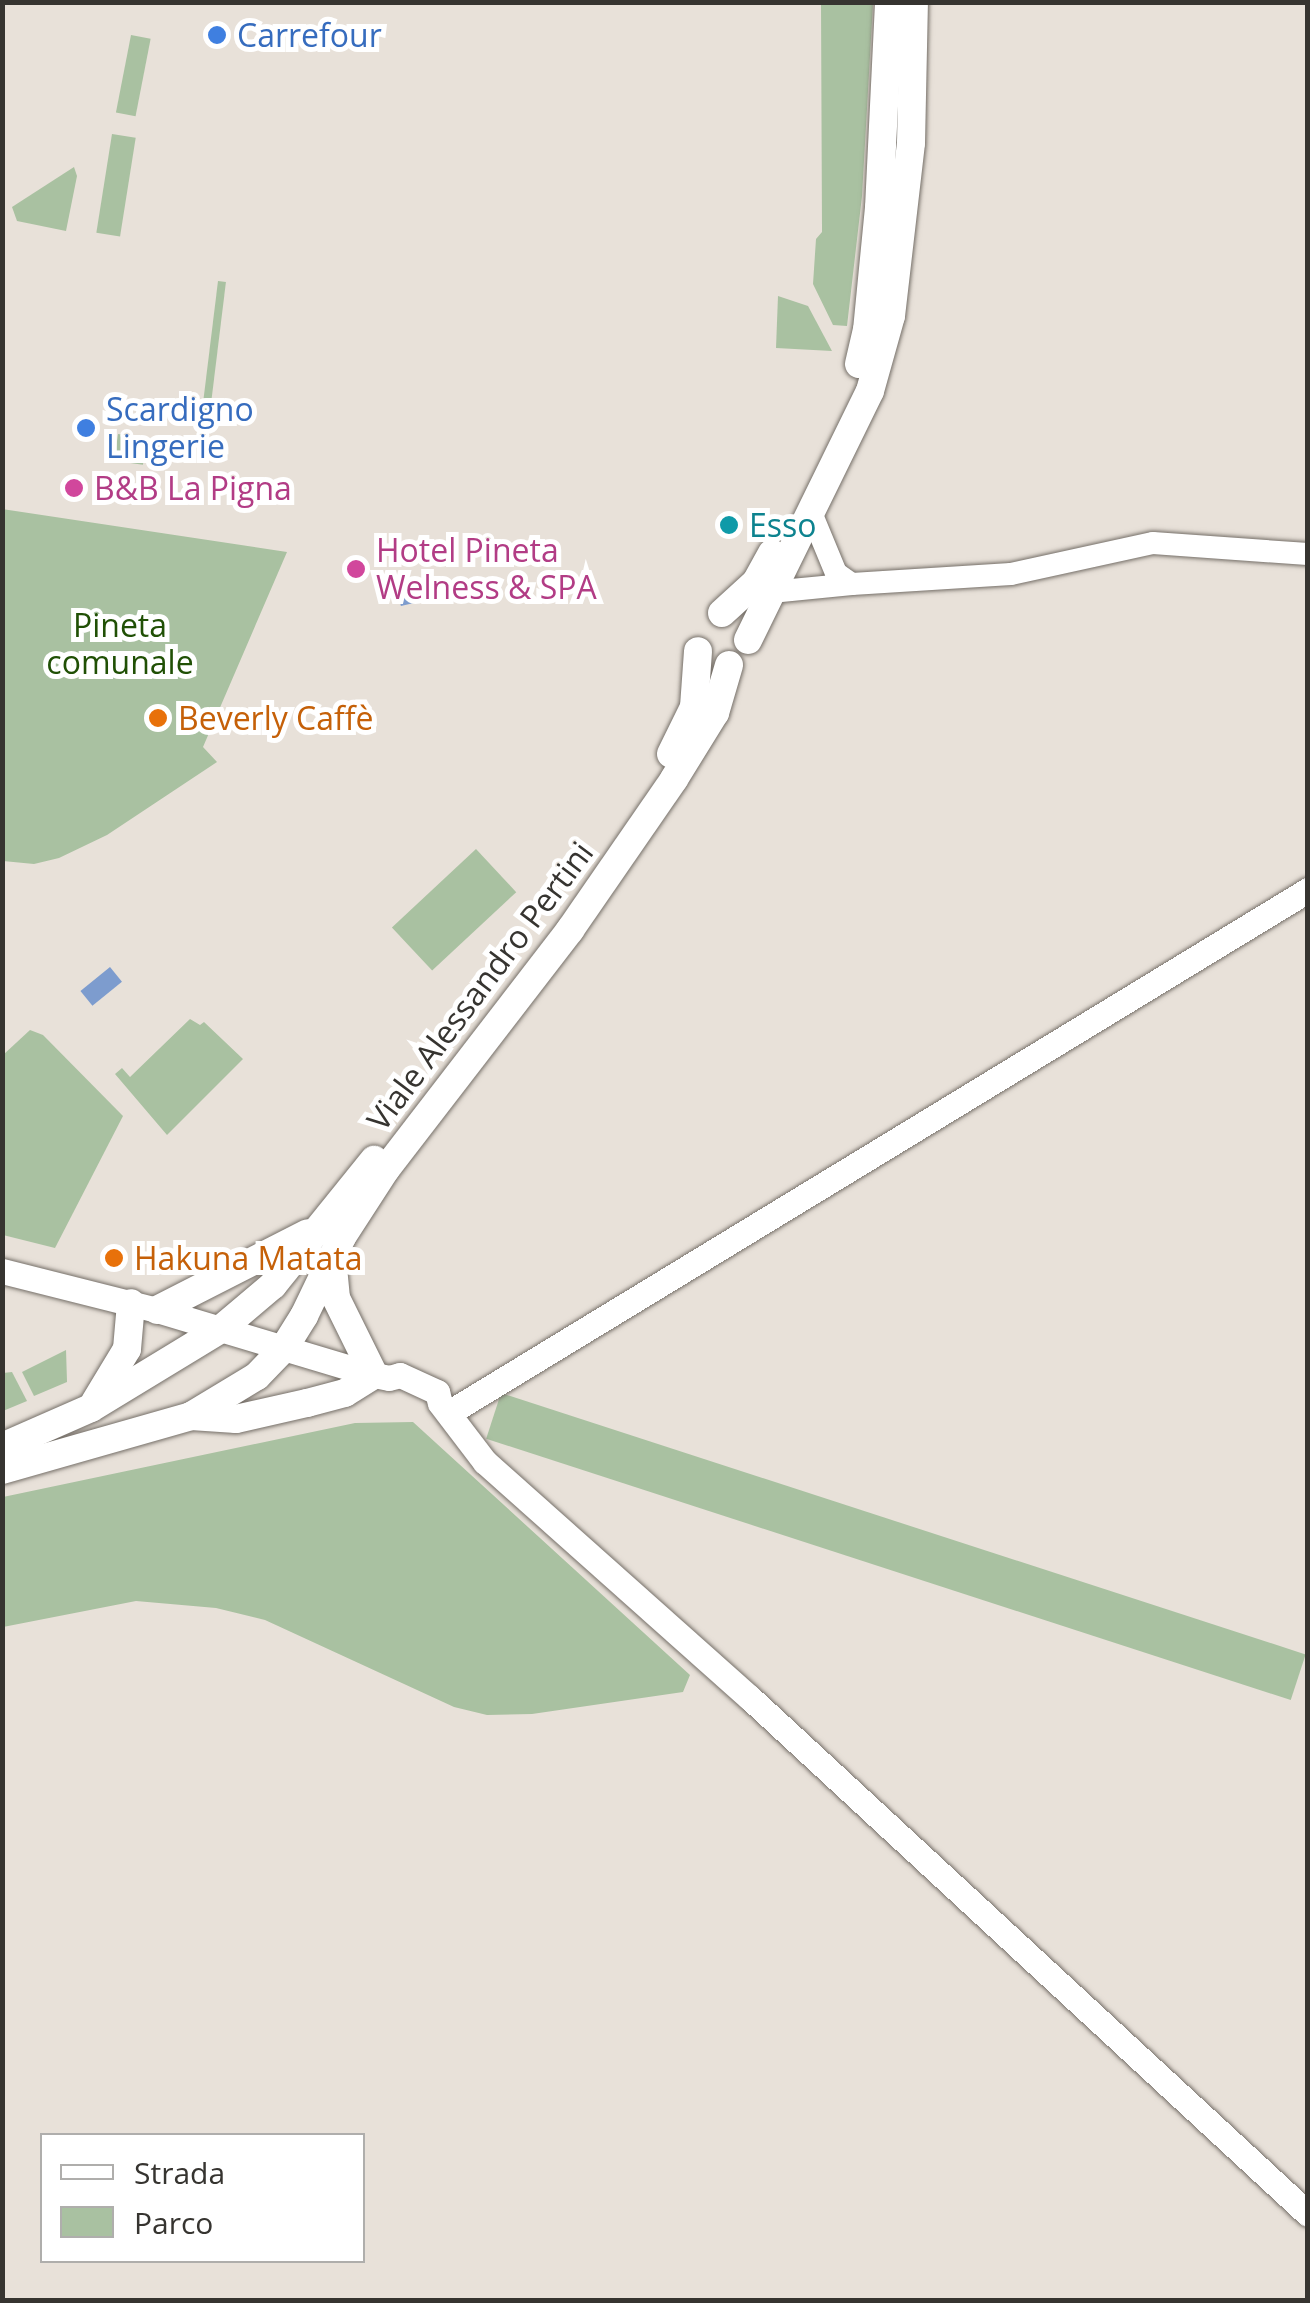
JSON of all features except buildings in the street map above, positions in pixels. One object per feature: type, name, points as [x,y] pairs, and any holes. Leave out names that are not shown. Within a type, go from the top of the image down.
[{"type":"main road","name":"Viale Alessandro Pertini","points":[[2,1448],[91,1408],[221,1329],[274,1285],[560,918],[660,775],[694,707],[698,651],[695,636],[700,623],[722,612],[756,582],[856,380],[867,330],[880,208],[890,2]]},
{"type":"main road","name":"Viale Alessandro Pertini","points":[[2,1470],[191,1416],[257,1376],[284,1348],[332,1256],[386,1170],[570,930],[674,780],[715,713],[729,665],[742,656],[870,391],[891,316],[911,143],[914,2]]},
{"type":"main road","points":[[722,612],[743,624],[748,640]]},
{"type":"main road","points":[[698,651],[711,664],[729,665]]},
{"type":"main road","points":[[445,1408],[1308,890]]},
{"type":"main road","name":"Viale Alessandro Pertini","points":[[144,1306],[208,1286],[318,1228]]},
{"type":"main road","points":[[332,1256],[336,1298],[381,1377]]},
{"type":"main road","points":[[2,1271],[144,1306],[381,1377]]},
{"type":"main road","points":[[91,1408],[127,1349],[144,1306]]},
{"type":"main road","points":[[191,1416],[236,1418],[346,1393],[381,1377],[400,1374],[437,1392],[485,1462],[750,1697],[1308,2214]]},
{"type":"street","points":[[812,515],[836,573],[852,584]]},
{"type":"street","points":[[772,592],[1011,574],[1152,543],[1308,554]]},
{"type":"green space","points":[[821,3],[873,3],[862,196],[847,326],[833,325],[813,284],[816,239],[822,232]]},
{"type":"green space","points":[[131,35],[151,39],[136,116],[116,113]]},
{"type":"green space","points":[[112,134],[136,138],[120,237],[96,233]]},
{"type":"green space","points":[[74,167],[77,176],[66,231],[17,221],[12,207]]},
{"type":"green space","points":[[218,281],[226,282],[209,421],[201,420]]},
{"type":"green space","points":[[778,296],[808,306],[832,351],[776,348]]},
{"type":"green space","points":[[118,434],[147,438],[143,465],[114,461]]},
{"type":"green space","name":"Pineta comunale","points":[[2,509],[287,552],[203,747],[217,762],[107,835],[59,858],[34,864],[3,861]]},
{"type":"green space","points":[[476,849],[516,892],[432,971],[392,927]]},
{"type":"green space","points":[[190,1019],[200,1025],[204,1022],[243,1059],[167,1135],[115,1074],[122,1068],[130,1077]]},
{"type":"green space","points":[[30,1030],[43,1035],[123,1116],[55,1248],[3,1235],[3,1055]]},
{"type":"green space","points":[[66,1350],[67,1382],[34,1396],[22,1372]]},
{"type":"green space","points":[[12,1372],[27,1401],[3,1411],[3,1373]]},
{"type":"green space","points":[[501,1393],[1306,1654],[1291,1700],[486,1439]]},
{"type":"green space","points":[[413,1422],[690,1675],[683,1692],[532,1714],[487,1715],[454,1707],[265,1620],[216,1608],[136,1601],[3,1627],[3,1497],[355,1423]]},
{"type":"water","points":[[438,580],[442,597],[401,606],[397,589]]},
{"type":"water","points":[[110,967],[122,982],[92,1006],[80,991]]},
{"type":"place","name":"Carrefour","points":[[217,35]]},
{"type":"place","name":"Scardigno Lingerie","points":[[86,428]]},
{"type":"place","name":"B&B La Pigna","points":[[74,488]]},
{"type":"place","name":"Esso","points":[[729,525]]},
{"type":"place","name":"Hotel Pineta Welness & SPA","points":[[356,569]]},
{"type":"place","name":"Beverly Caffè","points":[[158,718]]},
{"type":"place","name":"Hakuna Matata","points":[[114,1258]]}]
